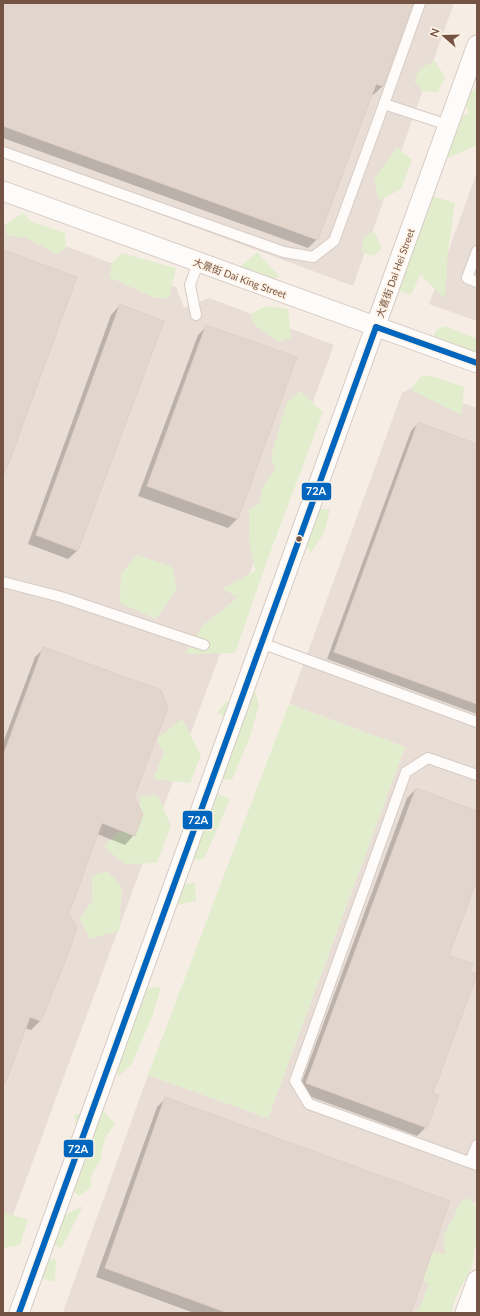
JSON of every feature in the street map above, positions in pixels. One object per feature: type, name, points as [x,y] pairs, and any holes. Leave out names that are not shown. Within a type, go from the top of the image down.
[{"type":"street","name":"大喜街 Dai Hei Street","points":[[19,1313],[477,45]]},
{"type":"street","name":"大景街 Dai King Street","points":[[3,191],[477,364]]},
{"type":"street","points":[[465,1313],[477,1280]]},
{"type":"lane","points":[[3,152],[284,252],[313,257],[334,241],[420,3]]},
{"type":"lane","points":[[384,104],[448,125]]},
{"type":"lane","points":[[477,251],[467,278],[477,282]]},
{"type":"lane","points":[[196,315],[190,285],[198,263]]},
{"type":"lane","points":[[3,582],[61,597],[204,645]]},
{"type":"lane","points":[[261,643],[477,722]]},
{"type":"lane","points":[[477,775],[428,758],[406,772],[295,1081],[309,1104],[474,1164],[477,1145]]},
{"type":"shaded area","points":[[3,3],[454,3],[353,286],[3,156]]},
{"type":"shaded area","points":[[477,172],[477,321],[429,304]]},
{"type":"shaded area","points":[[3,223],[176,287],[184,308],[209,298],[334,345],[3,1242]]},
{"type":"shaded area","points":[[415,386],[477,408],[477,1196],[435,1313],[63,1312],[148,1075],[268,1118],[405,747],[289,704],[402,393]]},
{"type":"green space","points":[[435,61],[445,77],[438,92],[423,91],[414,81],[420,68]]},
{"type":"green space","points":[[477,90],[477,145],[448,158],[434,150],[455,119],[469,113],[462,97],[467,91]]},
{"type":"green space","points":[[397,147],[412,160],[401,189],[379,201],[374,179]]},
{"type":"green space","points":[[413,190],[455,203],[448,251],[445,298],[420,275],[411,295],[385,286],[415,234]]},
{"type":"green space","points":[[23,213],[32,222],[65,233],[66,249],[57,254],[26,238],[7,235],[5,225]]},
{"type":"green space","points":[[374,231],[382,248],[374,256],[362,252],[363,239]]},
{"type":"green space","points":[[257,252],[279,276],[270,282],[240,267]]},
{"type":"green space","points":[[121,253],[176,268],[169,298],[155,298],[109,277],[112,264]]},
{"type":"green space","points":[[266,306],[288,309],[291,338],[279,342],[255,325],[250,314]]},
{"type":"green space","points":[[445,326],[477,339],[477,371],[454,362],[427,356],[436,330]]},
{"type":"green space","points":[[422,375],[435,377],[464,387],[462,415],[411,390]]},
{"type":"green space","points":[[300,391],[323,412],[267,561],[235,653],[186,654],[202,626],[238,597],[222,589],[256,570],[250,551],[249,510],[259,504],[263,486],[275,469],[271,457],[287,402]]},
{"type":"green space","points":[[320,509],[330,509],[324,533],[311,553],[294,530],[298,520]]},
{"type":"green space","points":[[137,555],[172,567],[177,588],[156,619],[120,603],[121,574]]},
{"type":"green space","points":[[255,690],[259,705],[250,737],[232,780],[223,779],[225,768],[242,724],[217,713],[225,703]]},
{"type":"green space","points":[[289,704],[405,747],[268,1118],[148,1075]]},
{"type":"green space","points":[[182,719],[201,755],[190,783],[153,779],[164,753],[156,739]]},
{"type":"green space","points":[[216,793],[230,799],[204,859],[178,861]]},
{"type":"green space","points":[[141,795],[158,796],[171,826],[157,863],[124,864],[104,846],[117,833],[138,827]]},
{"type":"green space","points":[[108,871],[122,888],[119,931],[90,939],[80,919],[92,901],[92,876]]},
{"type":"green space","points":[[195,882],[196,901],[158,909],[161,889]]},
{"type":"green space","points":[[161,987],[153,1014],[132,1064],[120,1075],[99,1061],[105,1054],[113,1037],[123,992],[143,988]]},
{"type":"green space","points":[[103,1110],[115,1124],[105,1138],[100,1161],[91,1176],[91,1187],[79,1196],[61,1179],[68,1159],[62,1145],[77,1129],[74,1115]]},
{"type":"green space","points":[[469,1198],[477,1208],[477,1236],[472,1267],[456,1297],[451,1313],[415,1313],[420,1307],[429,1284],[416,1275],[425,1251],[445,1254],[444,1235],[461,1202]]},
{"type":"green space","points":[[83,1206],[61,1249],[38,1233],[69,1213]]},
{"type":"green space","points":[[3,1213],[28,1219],[20,1245],[3,1248]]},
{"type":"green space","points":[[56,1258],[55,1282],[25,1273],[27,1267]]},
{"type":"building","points":[[3,3],[413,3],[383,86],[376,84],[318,240],[3,126]]},
{"type":"building","points":[[3,250],[77,277],[5,473],[3,473]]},
{"type":"building","points":[[120,304],[164,321],[78,551],[36,535]]},
{"type":"building","points":[[206,325],[297,357],[238,519],[147,486]]},
{"type":"building","points":[[418,422],[477,444],[477,704],[334,652]]},
{"type":"building","points":[[43,647],[161,690],[168,708],[134,797],[143,814],[135,836],[102,823],[69,913],[77,928],[63,967],[41,1021],[30,1017],[5,1084],[3,1084],[3,756]]},
{"type":"building","points":[[416,788],[477,811],[477,880],[449,955],[473,964],[470,971],[477,975],[433,1093],[439,1095],[427,1128],[306,1083]]},
{"type":"building","points":[[165,1097],[450,1201],[411,1313],[228,1313],[105,1268]]},
{"type":"transit line","name":"72A","points":[[376,327],[477,363]]},
{"type":"transit line","name":"72A","points":[[19,1313],[376,327]]}]
